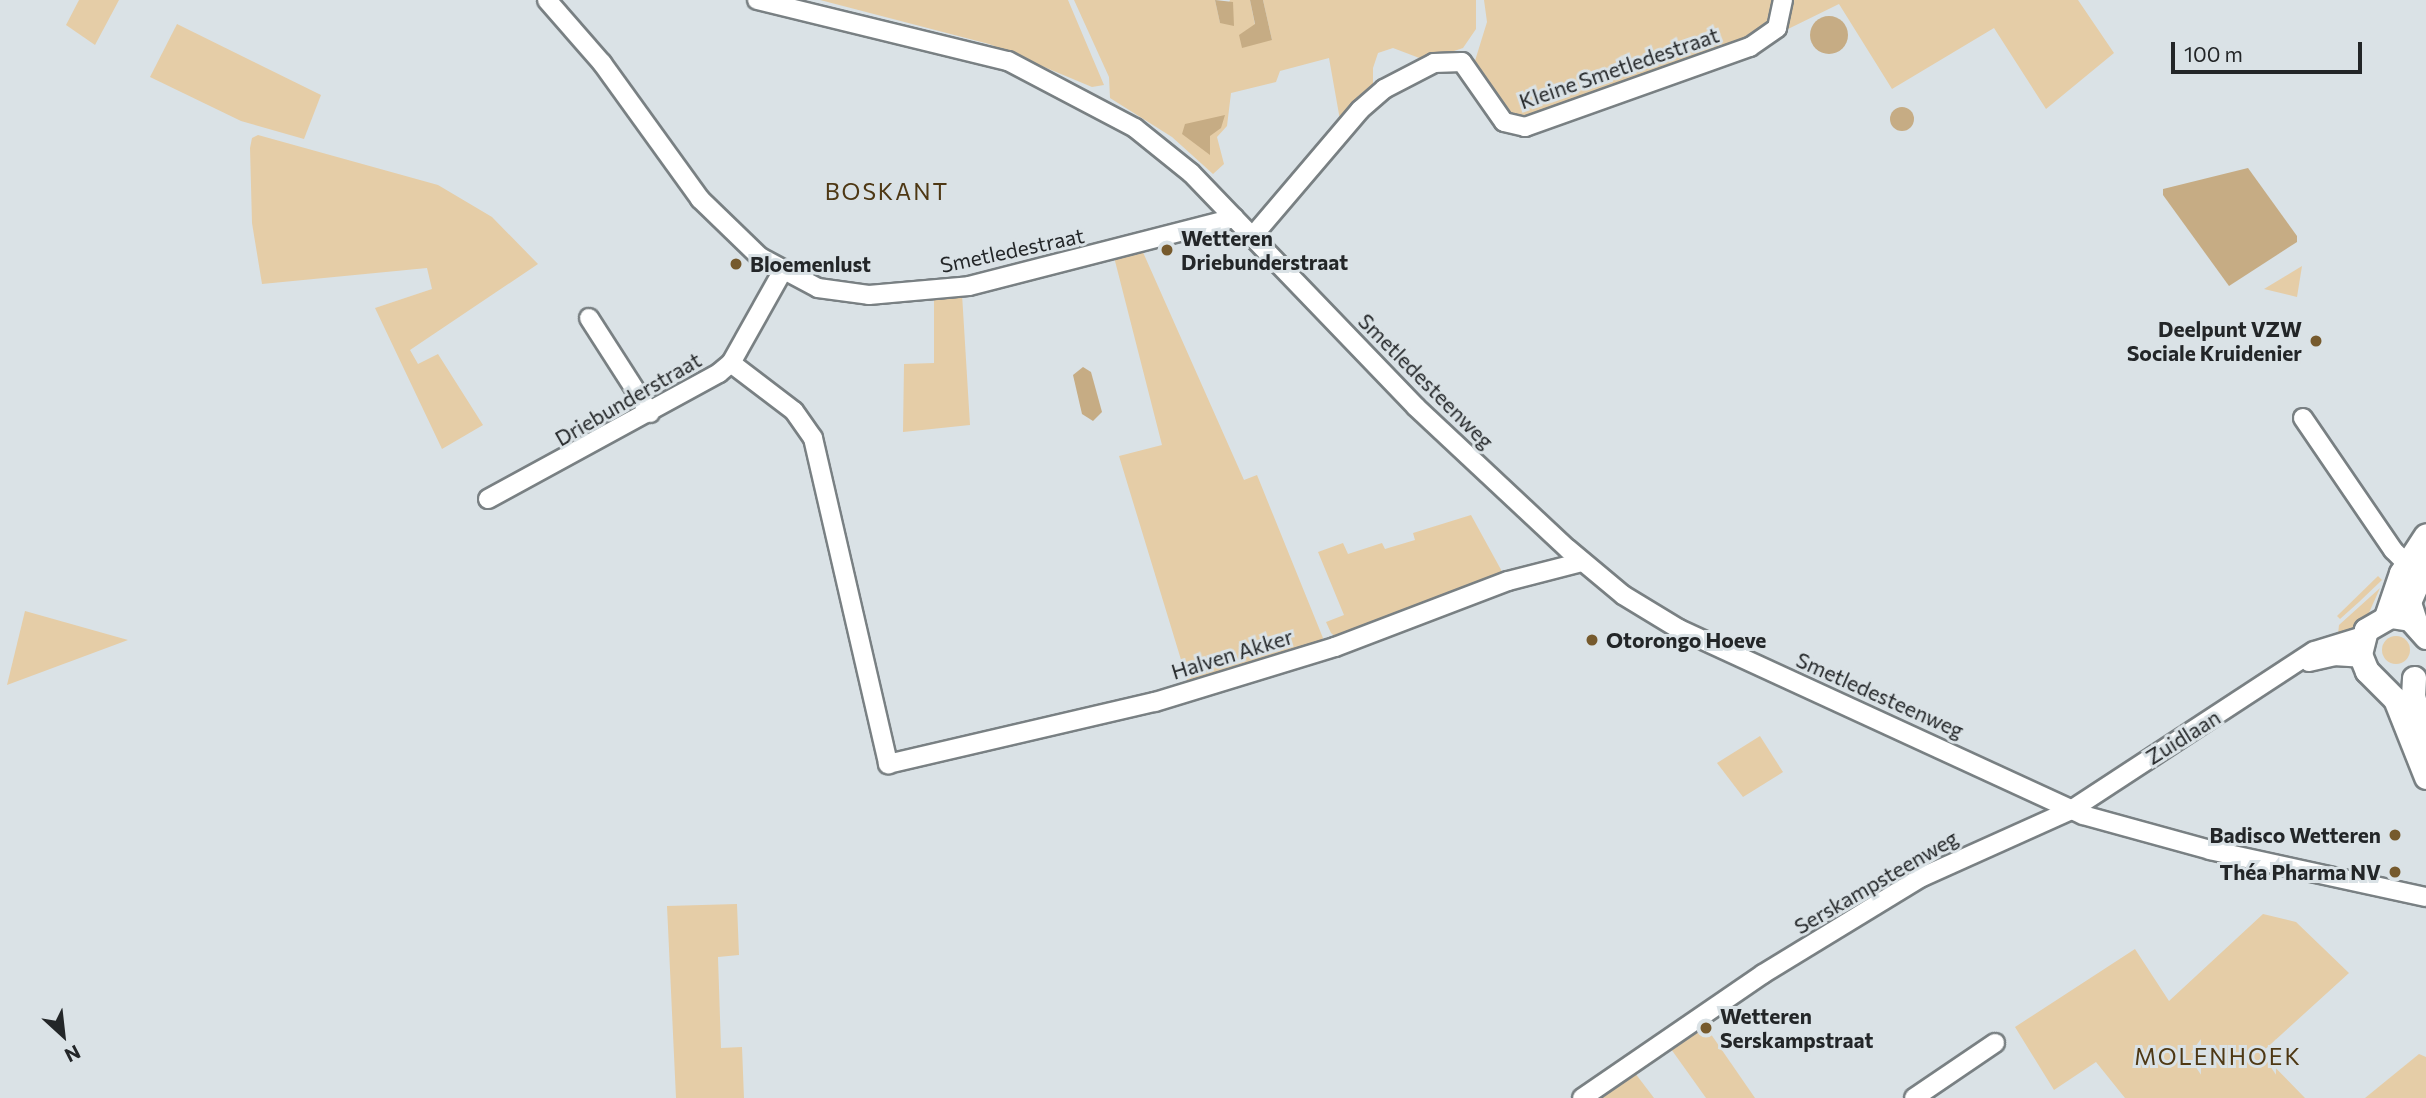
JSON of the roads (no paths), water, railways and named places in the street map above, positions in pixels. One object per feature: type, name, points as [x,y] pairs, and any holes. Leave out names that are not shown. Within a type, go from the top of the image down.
[{"type":"main road","points":[[2386,617],[2416,563],[2426,535]]},
{"type":"main road","points":[[2416,563],[2409,602],[2421,630]]},
{"type":"main road","points":[[2421,630],[2400,616],[2386,617],[2371,624],[2362,647],[2367,671],[2381,682],[2395,699],[2426,777]]},
{"type":"main road","points":[[2381,682],[2404,683],[2420,670]]},
{"type":"main road","points":[[2420,670],[2413,696],[2426,741]]},
{"type":"street","name":"Smetledestraat","points":[[547,0],[602,64],[700,199],[760,257],[782,272],[818,288],[846,293],[969,286],[1234,218]]},
{"type":"street","name":"Smetledesteenweg","points":[[757,0],[1008,61],[1135,128],[1191,173],[1416,407],[1582,562],[1640,607],[1679,629],[2071,810]]},
{"type":"street","name":"Kleine Smetledestraat","points":[[1252,237],[1360,110],[1384,89],[1434,63],[1462,62],[1504,122],[1525,127],[1750,47],[1777,28],[1783,0]]},
{"type":"street","name":"Driebunderstraat","points":[[488,499],[650,414],[732,363],[782,272]]},
{"type":"street","points":[[589,318],[650,414]]},
{"type":"street","name":"Halven Akker","points":[[732,363],[794,411],[813,438],[888,764],[1155,702],[1335,647],[1507,581],[1582,562]]},
{"type":"street","points":[[2303,418],[2393,550],[2416,563]]},
{"type":"street","name":"Zuidlaan","points":[[2071,810],[2295,666],[2362,647]]},
{"type":"street","points":[[2071,810],[2210,850],[2426,897]]},
{"type":"street","name":"Serskampsteenweg","points":[[1582,1098],[1719,1003],[1922,877],[2071,810]]},
{"type":"street","points":[[1914,1098],[1995,1043]]},
{"type":"place","name":"Wetteren Driebunderstraat","points":[[1167,250]]},
{"type":"place","name":"Bloemenlust","points":[[736,264]]},
{"type":"place","name":"Deelpunt VZW Sociale Kruidenier","points":[[2316,341]]},
{"type":"place","name":"Otorongo Hoeve","points":[[1592,640]]},
{"type":"place","name":"Badisco Wetteren","points":[[2395,835]]},
{"type":"place","name":"Théa Pharma NV","points":[[2395,872]]},
{"type":"place","name":"Wetteren Serskampstraat","points":[[1706,1028]]},
{"type":"district","name":"BOSKANT","points":[[887,191]]},
{"type":"district","name":"MOLENHOEK","points":[[2218,1056]]}]
